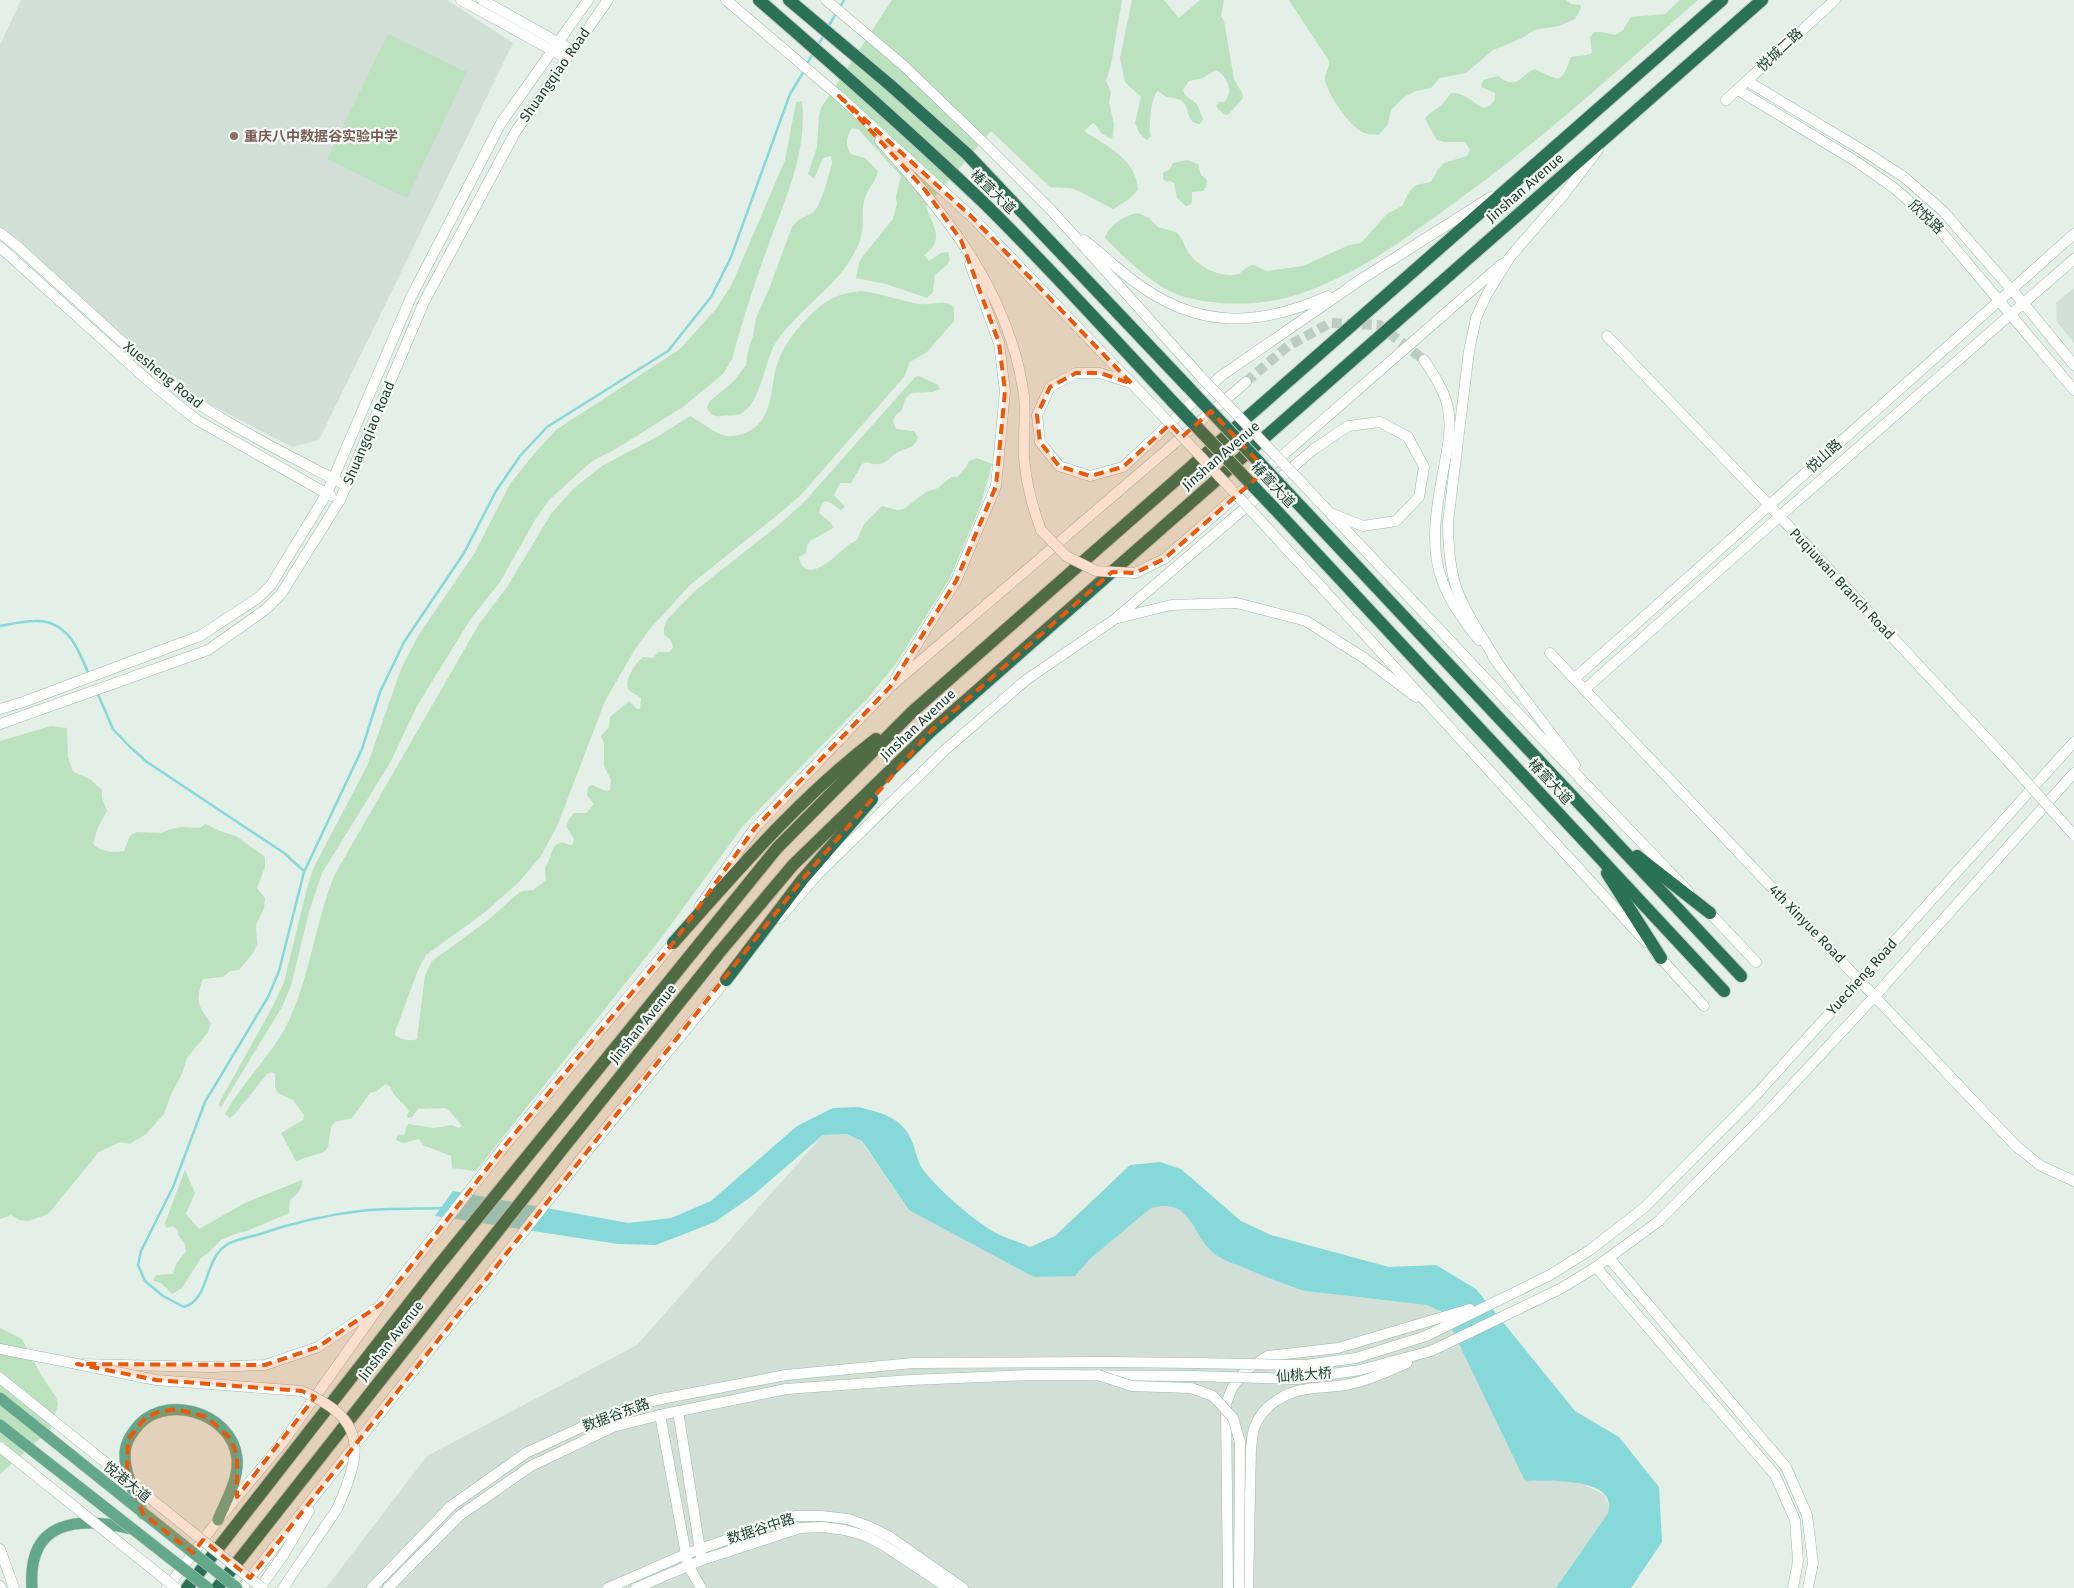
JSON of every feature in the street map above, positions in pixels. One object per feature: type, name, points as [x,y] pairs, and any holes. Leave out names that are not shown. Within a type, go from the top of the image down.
[{"type":"highway","name":"椿萱大道","points":[[759,0],[885,110],[985,204],[1049,269],[1724,991]]},
{"type":"highway","name":"椿萱大道","points":[[789,0],[890,85],[966,154],[1289,494],[1741,976]]},
{"type":"highway","name":"Jinshan Avenue","points":[[187,1588],[436,1269],[777,848],[912,712],[1722,0]]},
{"type":"highway","name":"Jinshan Avenue","points":[[217,1588],[560,1152],[719,954],[794,865],[930,732],[1762,0]]},
{"type":"highway","points":[[673,944],[767,837],[840,766],[912,712]]},
{"type":"highway","points":[[726,980],[802,880],[930,732]]},
{"type":"highway","points":[[1606,832],[1710,913]]},
{"type":"highway","points":[[1591,848],[1661,958]]},
{"type":"main road","points":[[461,0],[555,46]]},
{"type":"main road","points":[[482,0],[569,54]]},
{"type":"main road","name":"Shuangqiao Road","points":[[0,709],[200,636],[258,598],[271,585],[327,493],[411,296],[501,123],[588,0]]},
{"type":"main road","name":"Shuangqiao Road","points":[[0,724],[208,650],[265,610],[282,594],[340,500],[424,302],[516,131],[608,0]]},
{"type":"main road","points":[[726,0],[839,96],[972,217],[1035,280],[1260,520],[1704,1006]]},
{"type":"main road","points":[[826,0],[903,65],[1051,210],[1201,377],[1756,962]]},
{"type":"main road","name":"悦城二路","points":[[1726,100],[1834,0]]},
{"type":"main road","name":"欣悦路","points":[[1747,81],[1904,177],[1943,211],[2012,289],[2074,365]]},
{"type":"main road","name":"欣悦路","points":[[1738,90],[1857,162],[1894,188],[1933,222],[2074,390]]},
{"type":"main road","points":[[839,96],[925,190],[961,240],[990,289],[1011,338],[1024,396],[1024,457],[1030,501],[1041,530],[1066,556],[1096,571],[1135,573],[1164,560],[1510,257],[1561,198],[1611,132]]},
{"type":"main road","points":[[1132,384],[1100,372],[1076,373],[1050,387],[1037,415],[1040,442],[1060,466],[1090,476],[1123,467],[1221,376],[1353,284],[1517,181]]},
{"type":"main road","points":[[1061,222],[1130,279],[1150,293],[1171,305],[1215,318],[1238,320],[1285,313],[1306,306],[1353,284]]},
{"type":"main road","name":"Xuesheng Road","points":[[0,233],[24,252],[162,378],[227,423],[347,486]]},
{"type":"main road","name":"悦山路","points":[[1574,679],[2074,234]]},
{"type":"main road","points":[[890,687],[956,581],[996,486],[1005,391],[999,343],[961,240]]},
{"type":"main road","name":"Xuesheng Road","points":[[0,247],[153,385],[197,420],[340,500]]},
{"type":"main road","points":[[1497,662],[1466,608],[1454,582],[1448,550],[1448,522],[1469,351],[1476,318],[1487,294],[1510,257]]},
{"type":"main road","name":"悦山路","points":[[1584,690],[2074,259]]},
{"type":"main road","name":"Puqiuwan Branch Road","points":[[1607,336],[1780,516],[2007,760],[2074,835]]},
{"type":"main road","points":[[1424,360],[1442,389],[1448,406],[1448,449],[1434,525],[1435,557],[1443,588],[1460,617],[1497,662],[1601,800]]},
{"type":"main road","points":[[167,1588],[218,1520],[283,1442],[381,1304],[507,1143],[673,944],[754,828],[890,687],[1246,382]]},
{"type":"main road","points":[[242,1588],[581,1159],[726,980],[818,874],[946,749],[1026,680],[1115,619],[1314,449],[1348,426],[1380,422],[1408,437],[1424,467],[1419,497],[1396,521],[1363,526],[1330,513]]},
{"type":"main road","points":[[1115,619],[1171,605],[1237,603],[1306,621],[1364,658],[1436,712]]},
{"type":"main road","name":"4th Xinyue Road","points":[[1550,653],[2016,1146],[2041,1166],[2074,1181]]},
{"type":"main road","name":"Yuecheng Road","points":[[1645,1207],[1756,1095],[2074,742]]},
{"type":"main road","name":"Yuecheng Road","points":[[1659,1221],[1770,1109],[1875,996],[2074,773]]},
{"type":"main road","name":"仙桃大桥","points":[[913,1363],[1104,1362],[1306,1365],[1356,1358],[1426,1336],[1550,1275],[1590,1250],[1645,1207]]},
{"type":"main road","name":"仙桃大桥","points":[[911,1380],[1031,1375],[1297,1379],[1360,1370],[1431,1352],[1510,1314],[1560,1289],[1596,1267],[1659,1221]]},
{"type":"main road","points":[[1609,1258],[1786,1467],[1807,1515],[1813,1563],[1808,1588]]},
{"type":"main road","points":[[1596,1267],[1775,1475],[1795,1520],[1798,1562],[1793,1588]]},
{"type":"main road","points":[[1228,1588],[1226,1404],[1232,1388],[1246,1370],[1268,1356],[1338,1348],[1500,1301]]},
{"type":"main road","points":[[77,1364],[211,1368],[265,1365],[318,1347],[381,1304]]},
{"type":"main road","points":[[0,1349],[156,1380],[302,1391],[320,1399],[340,1413],[353,1434],[356,1456],[350,1478],[337,1508],[283,1588]]},
{"type":"main road","points":[[1248,1588],[1251,1448],[1254,1428],[1263,1414],[1273,1402],[1288,1393],[1345,1385],[1376,1377],[1431,1352]]},
{"type":"main road","name":"数据谷东路","points":[[372,1588],[451,1506],[526,1453],[608,1415],[674,1395],[786,1375],[913,1363]]},
{"type":"main road","points":[[1098,1375],[1132,1386],[1191,1388],[1213,1396],[1233,1418],[1240,1442],[1239,1588]]},
{"type":"main road","points":[[0,1378],[261,1588],[284,1554],[331,1475]]},
{"type":"main road","name":"数据谷东路","points":[[388,1588],[459,1516],[531,1466],[613,1427],[678,1411],[786,1389],[911,1380]]},
{"type":"main road","name":"悦港大道","points":[[0,1398],[236,1588]]},
{"type":"main road","points":[[143,1514],[127,1470],[125,1451],[128,1439],[145,1418],[158,1412],[176,1409],[192,1411],[207,1417],[219,1425],[231,1439],[237,1456],[237,1471],[218,1520]]},
{"type":"main road","points":[[678,1411],[700,1555]]},
{"type":"main road","points":[[660,1415],[688,1565],[701,1588]]},
{"type":"main road","points":[[0,1425],[208,1588]]},
{"type":"main road","points":[[0,1447],[176,1588]]},
{"type":"main road","name":"数据谷中路","points":[[636,1588],[688,1565],[700,1555],[795,1516],[821,1516],[848,1519],[870,1526],[890,1537],[963,1588]]},
{"type":"main road","points":[[32,1588],[31,1572],[33,1559],[40,1545],[52,1532],[68,1524],[87,1522],[107,1522],[132,1529]]},
{"type":"main road","name":"数据谷中路","points":[[608,1588],[686,1554],[700,1555],[800,1528],[822,1526],[866,1536],[885,1546],[948,1588]]},
{"type":"main road","points":[[0,1549],[14,1588]]},
{"type":"highlighted area","points":[[839,96],[972,217],[1132,384],[1100,373],[1076,373],[1050,387],[1037,415],[1040,442],[1059,466],[1090,476],[1123,467],[1170,424],[1182,437],[1211,411],[1266,470],[1164,559],[1135,573],[1112,572],[930,732],[802,880],[250,1578],[203,1540],[193,1553],[143,1514],[127,1469],[128,1439],[145,1418],[158,1412],[176,1409],[207,1417],[231,1439],[237,1456],[237,1497],[315,1397],[302,1391],[156,1380],[77,1364],[265,1365],[318,1347],[381,1304],[507,1143],[673,943],[754,829],[890,687],[956,581],[996,486],[1005,391],[999,343],[961,240],[925,190]]},
{"type":"shaded area","name":"重庆八中数据谷实验中学","points":[[21,0],[447,0],[513,43],[319,440],[292,447],[194,396],[166,375],[19,240],[0,227],[0,45]]},
{"type":"shaded area","points":[[2074,288],[2074,343],[2057,322],[2056,303]]},
{"type":"shaded area","points":[[846,1134],[861,1141],[909,1210],[1075,1276],[1091,1258],[1151,1208],[1162,1205],[1175,1207],[1184,1212],[1206,1244],[1220,1258],[1289,1286],[1305,1291],[1427,1305],[1436,1308],[1447,1319],[1528,1481],[1566,1481],[1583,1484],[1604,1495],[1610,1507],[1608,1513],[1556,1588],[326,1588],[427,1456],[637,1345],[823,1135]]},
{"type":"green space","points":[[892,0],[1122,0],[1111,65],[1106,81],[1111,92],[1109,102],[1114,124],[1113,136],[1111,139],[1101,133],[1093,123],[1084,131],[1119,154],[1132,170],[1138,190],[1128,200],[1113,209],[1071,188],[1050,187],[991,131],[926,207],[936,233],[936,239],[924,255],[929,261],[941,253],[948,252],[950,259],[947,265],[935,275],[933,292],[927,298],[886,284],[856,278],[859,262],[893,219],[901,176],[858,129],[852,128],[847,141],[851,154],[865,158],[878,171],[866,194],[859,243],[842,271],[775,344],[761,384],[751,404],[744,411],[736,415],[714,415],[707,407],[710,401],[733,382],[746,365],[756,318],[792,227],[814,211],[822,196],[832,163],[831,156],[823,158],[814,179],[808,174],[817,147],[821,108]]},
{"type":"green space","points":[[1132,0],[1164,0],[1179,18],[1200,0],[1224,0],[1221,16],[1224,21],[1234,79],[1243,98],[1228,115],[1223,114],[1216,106],[1219,102],[1224,102],[1229,94],[1229,89],[1226,80],[1216,70],[1203,78],[1189,81],[1183,90],[1185,95],[1197,104],[1203,119],[1200,124],[1190,119],[1186,106],[1182,101],[1165,96],[1158,91],[1151,112],[1151,136],[1147,140],[1139,133],[1135,123],[1141,97],[1125,82],[1120,58]]},
{"type":"green space","points":[[1289,0],[1566,0],[1571,4],[1580,5],[1581,8],[1575,19],[1559,26],[1534,30],[1520,39],[1493,50],[1466,73],[1440,78],[1431,88],[1416,91],[1404,97],[1391,110],[1388,124],[1379,135],[1366,134],[1358,129],[1340,110],[1330,94],[1325,80],[1329,61]]},
{"type":"green space","points":[[1680,0],[1698,0],[1570,112],[1508,163],[1378,256],[1341,277],[1320,286],[1285,298],[1255,303],[1223,303],[1193,299],[1169,291],[1159,285],[1130,262],[1105,238],[1118,221],[1138,213],[1149,218],[1158,227],[1176,232],[1188,252],[1204,267],[1217,273],[1232,275],[1239,274],[1250,265],[1255,265],[1266,271],[1303,266],[1349,245],[1361,243],[1387,214],[1402,206],[1409,192],[1416,185],[1431,182],[1438,169],[1444,163],[1467,156],[1470,150],[1465,142],[1437,140],[1425,119],[1442,105],[1451,93],[1465,96],[1484,108],[1491,105],[1495,99],[1495,93],[1481,87],[1483,80],[1498,76],[1504,80],[1514,82],[1535,69],[1555,78],[1562,77],[1571,57],[1592,53],[1590,38],[1594,32],[1616,35],[1623,30],[1631,17],[1665,14]]},
{"type":"green space","points":[[388,34],[467,72],[407,198],[327,159]]},
{"type":"green space","points":[[802,101],[803,121],[801,140],[793,178],[757,278],[732,359],[723,374],[683,407],[614,450],[592,461],[549,500],[535,520],[500,582],[470,620],[417,706],[390,763],[322,873],[309,912],[291,986],[282,1007],[221,1107],[218,1105],[274,1004],[284,982],[314,867],[367,766],[401,669],[418,636],[474,554],[510,484],[533,455],[556,430],[680,349],[716,309],[732,284],[785,160],[796,102]]},
{"type":"green space","points":[[1187,160],[1198,164],[1201,175],[1207,180],[1203,191],[1192,192],[1192,202],[1186,206],[1177,198],[1174,183],[1163,179],[1163,173],[1170,169],[1173,163]]},
{"type":"green space","points":[[861,291],[920,304],[947,303],[954,308],[954,321],[927,352],[910,362],[904,377],[800,496],[690,585],[648,631],[605,701],[558,824],[541,856],[519,882],[484,913],[426,955],[418,970],[395,1035],[406,1040],[417,1039],[425,975],[432,961],[487,921],[516,895],[522,891],[533,890],[546,880],[545,868],[556,845],[559,843],[573,844],[574,839],[566,826],[569,819],[574,813],[586,813],[594,804],[587,795],[588,787],[592,785],[606,791],[610,790],[611,780],[604,766],[604,743],[601,736],[609,727],[610,717],[629,701],[637,709],[640,709],[641,698],[628,689],[629,676],[643,657],[653,658],[658,652],[669,652],[672,649],[671,640],[664,635],[664,627],[667,620],[696,590],[781,523],[805,501],[915,377],[919,376],[938,385],[940,389],[933,392],[911,393],[905,399],[902,410],[895,416],[893,421],[896,429],[914,431],[918,437],[917,441],[912,446],[896,453],[882,463],[867,462],[862,464],[851,483],[840,483],[834,495],[845,507],[841,510],[831,503],[823,503],[819,513],[831,523],[833,528],[810,541],[807,545],[806,553],[799,557],[802,566],[807,569],[821,566],[857,540],[864,524],[882,506],[898,510],[904,509],[926,492],[938,488],[951,477],[957,477],[969,461],[977,458],[992,464],[981,504],[950,578],[895,665],[867,699],[743,826],[662,937],[476,1171],[452,1168],[451,1156],[423,1145],[419,1139],[403,1143],[396,1140],[397,1136],[405,1134],[406,1126],[409,1124],[434,1128],[452,1125],[459,1128],[462,1126],[449,1110],[445,1108],[418,1109],[412,1117],[408,1118],[409,1112],[405,1105],[394,1094],[391,1087],[385,1084],[377,1091],[370,1093],[352,1118],[335,1122],[331,1127],[328,1147],[324,1152],[296,1161],[281,1133],[303,1120],[304,1115],[293,1100],[278,1093],[275,1087],[275,1074],[271,1072],[266,1075],[230,1118],[225,1114],[241,1089],[277,1042],[291,1016],[304,981],[328,891],[335,874],[479,624],[507,587],[551,514],[573,489],[602,466],[662,434],[690,416],[727,436],[742,434],[758,425],[768,408],[779,359],[794,334],[808,317],[824,303],[838,296]]},
{"type":"green space","points":[[51,726],[67,728],[68,757],[73,772],[90,779],[102,790],[102,798],[107,811],[98,827],[93,844],[107,851],[124,851],[130,836],[136,832],[161,833],[181,827],[199,828],[206,824],[236,836],[265,857],[265,867],[257,888],[265,898],[264,908],[256,925],[257,944],[253,953],[239,970],[230,971],[223,977],[203,979],[199,993],[199,1003],[211,1023],[208,1032],[187,1058],[164,1114],[146,1134],[130,1144],[120,1142],[99,1152],[48,1214],[29,1221],[19,1220],[11,1215],[0,1219],[0,741]]},
{"type":"green space","points":[[185,1170],[195,1193],[186,1214],[199,1229],[245,1203],[302,1180],[302,1184],[299,1192],[290,1200],[289,1213],[221,1240],[201,1258],[182,1288],[172,1294],[161,1283],[153,1281],[156,1275],[173,1274],[176,1264],[186,1251],[185,1244],[178,1235],[178,1230],[173,1226],[166,1228],[165,1223]]},
{"type":"green space","points":[[0,1328],[22,1339],[41,1375],[56,1397],[58,1404],[51,1429],[0,1474]]},
{"type":"water","points":[[858,1107],[882,1114],[902,1125],[911,1139],[922,1168],[946,1195],[989,1229],[1030,1247],[1055,1236],[1130,1165],[1160,1162],[1181,1169],[1241,1221],[1271,1235],[1389,1267],[1436,1265],[1476,1289],[1575,1411],[1619,1437],[1659,1487],[1662,1542],[1631,1588],[1556,1588],[1608,1513],[1609,1501],[1603,1493],[1593,1487],[1580,1483],[1528,1481],[1524,1479],[1442,1312],[1427,1305],[1305,1291],[1276,1281],[1219,1257],[1202,1240],[1184,1213],[1176,1208],[1165,1206],[1151,1208],[1091,1258],[1075,1276],[1034,1277],[909,1210],[862,1141],[846,1134],[823,1135],[752,1196],[715,1222],[656,1245],[618,1244],[435,1216],[453,1191],[628,1223],[671,1218],[711,1201],[797,1126],[833,1108]]},
{"type":"waterway","points":[[840,7],[844,0]]},
{"type":"waterway","points":[[828,27],[837,12]]},
{"type":"waterway","points":[[817,46],[825,34]]},
{"type":"waterway","points":[[806,66],[813,53]]},
{"type":"waterway","points":[[444,1208],[381,1209],[347,1213],[297,1223],[235,1241],[220,1250],[214,1259],[199,1296],[193,1303],[184,1307],[163,1296],[145,1281],[138,1265],[141,1251],[173,1187],[205,1102],[268,997],[279,971],[304,872],[362,749],[380,692],[404,642],[464,553],[496,491],[520,456],[547,427],[668,351],[711,297],[731,257],[790,94],[804,71]]},
{"type":"waterway","points":[[0,626],[35,621],[46,622],[56,626],[71,638],[89,675]]},
{"type":"waterway","points":[[97,692],[113,729],[147,762],[284,853],[304,871]]},
{"type":"tunnel","points":[[1246,382],[1288,346],[1330,323],[1379,325],[1424,360]]},
{"type":"place","name":"重庆八中数据谷实验中学","points":[[234,136]]}]
